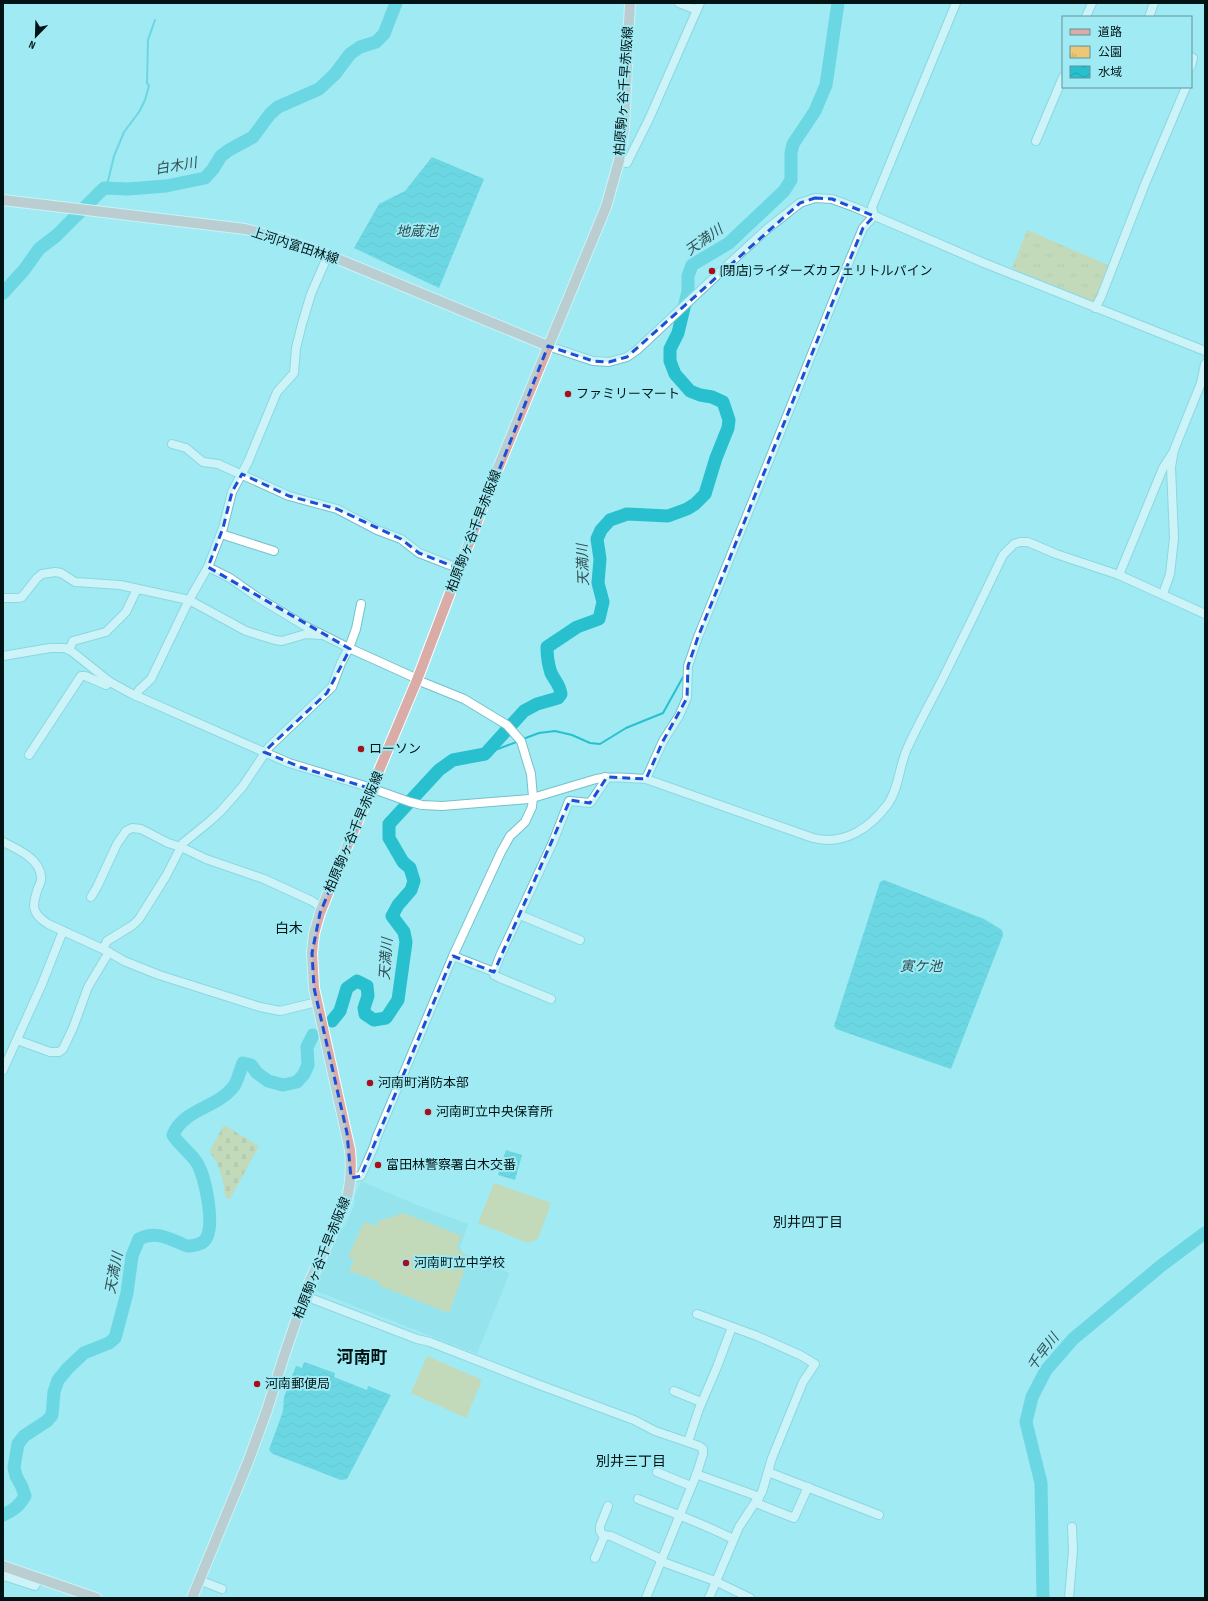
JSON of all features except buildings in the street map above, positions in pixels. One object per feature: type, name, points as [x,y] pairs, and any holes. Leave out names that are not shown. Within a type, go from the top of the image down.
[{"type":"main road","name":"柏原駒ヶ谷千早赤阪線","points":[[192,1598],[248,1462],[305,1296],[321,1255],[346,1202],[351,1178],[350,1150],[347,1133],[317,1002],[312,971],[314,934],[322,908],[417,680],[491,485],[606,207],[619,161],[624,128],[630,3]]},
{"type":"main road","name":"上河内富田林線","points":[[3,200],[245,230],[283,239],[328,255],[548,346]]},
{"type":"main road","points":[[3,1566],[96,1598]]},
{"type":"street","points":[[619,161],[627,163],[649,119],[699,6],[679,3]]},
{"type":"street","points":[[874,216],[872,207],[956,3]]},
{"type":"street","points":[[1086,16],[1092,3]]},
{"type":"street","points":[[1149,16],[1154,3]]},
{"type":"street","points":[[1036,141],[1062,79]]},
{"type":"street","points":[[1095,308],[1101,297],[1145,184],[1186,88]]},
{"type":"street","points":[[548,346],[592,361],[609,362],[627,357],[673,318],[767,229],[800,203],[815,198],[832,199],[984,263],[1205,351]]},
{"type":"street","points":[[646,780],[663,741],[679,716],[687,698],[688,666],[698,637],[851,256],[863,228],[874,216]]},
{"type":"street","points":[[136,696],[139,690],[151,679],[189,600],[208,567],[221,534],[232,492],[242,474],[277,392],[294,373],[296,348],[302,324],[311,294],[328,255]]},
{"type":"street","points":[[1119,575],[1163,468],[1174,450],[1201,383],[1205,364]]},
{"type":"street","points":[[172,444],[186,448],[203,462],[218,464],[289,496],[337,509],[370,527],[401,539],[419,553],[460,569]]},
{"type":"street","points":[[1163,594],[1170,574],[1174,538],[1171,467],[1174,450]]},
{"type":"street","points":[[221,534],[274,551]]},
{"type":"street","points":[[3,656],[50,648],[69,650],[110,682],[136,696],[300,767],[410,802],[433,806],[533,798],[605,777],[646,780],[813,838],[833,841],[849,837],[864,829],[877,816],[892,797],[907,749],[1003,555],[1009,548],[1020,542],[1028,542],[1056,554],[1119,575],[1205,614]]},
{"type":"street","points":[[208,567],[230,578],[257,597],[326,637],[417,680],[464,699],[507,725],[516,734],[523,746],[529,764],[533,798],[529,815],[525,822],[510,836],[501,852],[453,956],[378,1132],[361,1176],[351,1178]]},
{"type":"street","points":[[3,598],[22,597],[42,574],[55,572],[61,573],[74,582],[120,585],[189,600],[246,631],[275,640],[282,641],[306,634],[326,637]]},
{"type":"street","points":[[69,650],[72,641],[106,632],[126,612],[137,589]]},
{"type":"street","points":[[16,1040],[50,1052],[59,1052],[63,1049],[73,1028],[88,987],[106,951],[107,941],[140,919],[166,876],[183,843],[209,822],[243,786],[264,752],[332,687],[341,663],[350,648],[356,629],[361,604]]},
{"type":"street","points":[[30,755],[81,676],[86,676],[106,685],[110,682]]},
{"type":"street","points":[[494,972],[553,842],[569,801],[590,803],[605,782],[605,777]]},
{"type":"street","points":[[91,897],[117,844],[126,831],[132,828],[141,829],[168,843],[181,846],[206,859],[264,879],[312,901],[322,908]]},
{"type":"street","points":[[3,842],[28,856],[35,863],[41,876],[34,899],[34,910],[41,920],[48,924],[124,961],[159,975],[273,1011],[280,1011],[317,1002]]},
{"type":"street","points":[[520,915],[580,940]]},
{"type":"street","points":[[3,1070],[42,984],[63,931]]},
{"type":"street","points":[[453,956],[494,972],[494,974],[500,978],[551,999]]},
{"type":"street","points":[[305,1296],[417,1339],[430,1342],[534,1384],[634,1420],[655,1431],[699,1446],[703,1449],[704,1454],[646,1598]]},
{"type":"street","points":[[697,1314],[779,1346],[815,1364],[803,1382],[768,1472],[762,1492],[739,1527],[709,1598]]},
{"type":"street","points":[[688,1442],[701,1402],[717,1367],[732,1327]]},
{"type":"street","points":[[674,1391],[701,1402]]},
{"type":"street","points":[[657,1472],[691,1486]]},
{"type":"street","points":[[768,1472],[879,1515]]},
{"type":"street","points":[[696,1474],[754,1495],[757,1501],[794,1518],[808,1487]]},
{"type":"street","points":[[638,1500],[711,1528],[734,1539]]},
{"type":"street","points":[[594,1558],[604,1537],[600,1531],[600,1526],[608,1506]]},
{"type":"street","points":[[1069,1598],[1073,1550],[1072,1527]]},
{"type":"street","points":[[603,1535],[611,1536],[661,1560],[715,1581],[750,1598]]},
{"type":"street","points":[[3,1577],[4,1576],[36,1586],[39,1578]]},
{"type":"street","points":[[200,1580],[222,1589]]},
{"type":"highlighted area","points":[[815,198],[832,199],[874,216],[863,228],[698,637],[688,666],[687,698],[663,741],[646,779],[607,777],[590,803],[570,800],[494,972],[453,956],[361,1176],[351,1178],[347,1133],[314,988],[312,953],[320,913],[372,789],[300,767],[264,752],[327,693],[350,649],[208,567],[223,528],[232,492],[242,474],[289,496],[337,509],[401,539],[419,553],[460,569],[548,346],[593,361],[609,362],[627,357],[800,203]]},
{"type":"shaded area","name":"河南町立中学校","points":[[361,1181],[417,1205],[468,1224],[460,1247],[463,1253],[508,1272],[509,1275],[477,1354],[316,1291],[315,1288],[340,1230],[345,1226],[355,1204],[354,1198]]},
{"type":"green space","points":[[1027,230],[1108,265],[1094,302],[1012,268]]},
{"type":"green space","points":[[224,1125],[259,1146],[230,1199],[226,1198],[219,1167],[209,1152]]},
{"type":"green space","points":[[494,1183],[551,1203],[538,1239],[528,1243],[478,1223]]},
{"type":"green space","points":[[404,1213],[462,1236],[457,1248],[469,1258],[449,1313],[378,1285],[380,1282],[349,1271],[354,1260],[348,1257],[364,1222],[376,1226],[378,1221]]},
{"type":"green space","points":[[427,1356],[482,1380],[466,1418],[411,1393]]},
{"type":"water","name":"地蔵池","points":[[432,157],[484,179],[439,288],[354,248],[379,204],[405,191]]},
{"type":"water","name":"寅ケ池","points":[[884,880],[984,919],[1002,930],[1003,935],[951,1069],[836,1029],[834,1026],[880,882]]},
{"type":"water","points":[[506,1150],[522,1155],[515,1180],[498,1175]]},
{"type":"water","points":[[304,1362],[335,1373],[334,1377],[367,1390],[368,1386],[391,1395],[347,1479],[341,1480],[273,1454],[269,1450],[283,1411],[284,1397],[296,1366],[302,1368]]},
{"type":"waterway","name":"白木川","points":[[3,293],[24,270],[39,249],[57,235],[104,188],[128,189],[166,186],[205,178],[221,156],[253,137],[270,114],[278,107],[319,89],[335,74],[350,54],[360,47],[376,42],[384,34],[396,3]]},
{"type":"waterway","name":"天満川","points":[[332,1021],[340,1011],[347,988],[357,981],[367,986],[368,996],[364,1008],[365,1014],[374,1020],[386,1018],[398,1000],[406,942],[404,932],[392,916],[398,905],[411,890],[414,881],[410,868],[403,862],[389,838],[389,824],[439,770],[453,760],[485,754],[524,711],[537,704],[558,698],[561,694],[550,670],[547,647],[577,627],[599,619],[603,602],[598,583],[600,559],[597,539],[601,530],[610,520],[627,514],[668,516],[687,509],[695,504],[705,494],[716,458],[728,428],[729,420],[723,402],[712,397],[700,395],[690,391],[675,374],[670,361],[670,349],[678,333],[688,291],[688,276],[692,265],[729,243],[784,191],[791,180],[791,153],[793,144],[815,111],[826,85],[838,3]]},
{"type":"waterway","points":[[104,188],[108,181],[114,156],[124,132],[139,112],[145,100],[149,86],[147,83],[148,40],[155,20]]},
{"type":"waterway","points":[[523,739],[539,733],[555,731],[572,735],[590,743],[600,744],[626,728],[663,713],[683,677]]},
{"type":"waterway","points":[[485,754],[519,741]]},
{"type":"waterway","name":"天満川","points":[[3,1515],[16,1507],[25,1496],[16,1476],[14,1467],[18,1444],[24,1436],[47,1421],[52,1415],[54,1392],[58,1380],[84,1353],[109,1343],[115,1338],[127,1293],[132,1256],[139,1239],[149,1235],[154,1235],[170,1239],[186,1246],[202,1243],[205,1240],[210,1224],[206,1190],[197,1163],[173,1135],[178,1126],[184,1119],[227,1093],[234,1086],[243,1063],[251,1065],[257,1073],[268,1081],[283,1085],[297,1082],[304,1074],[308,1065],[307,1047],[313,1035]]},
{"type":"waterway","name":"千早川","points":[[1043,1598],[1041,1483],[1026,1422],[1032,1397],[1046,1370],[1073,1339],[1162,1265],[1205,1233]]},
{"type":"place","name":"(閉店)ライダーズカフェリトルパイン","points":[[712,271]]},
{"type":"place","name":"ファミリーマート","points":[[568,394]]},
{"type":"place","name":"ローソン","points":[[361,749]]},
{"type":"place","name":"河南町消防本部","points":[[370,1083]]},
{"type":"place","name":"河南町立中央保育所","points":[[428,1112]]},
{"type":"place","name":"富田林警察署白木交番","points":[[378,1165]]},
{"type":"place","name":"河南町立中学校","points":[[406,1263]]},
{"type":"place","name":"河南郵便局","points":[[257,1384]]},
{"type":"district","name":"白木","points":[[289,928]]},
{"type":"district","name":"別井四丁目","points":[[808,1222]]},
{"type":"district","name":"河南町","points":[[362,1358]]},
{"type":"district","name":"別井三丁目","points":[[631,1461]]}]
